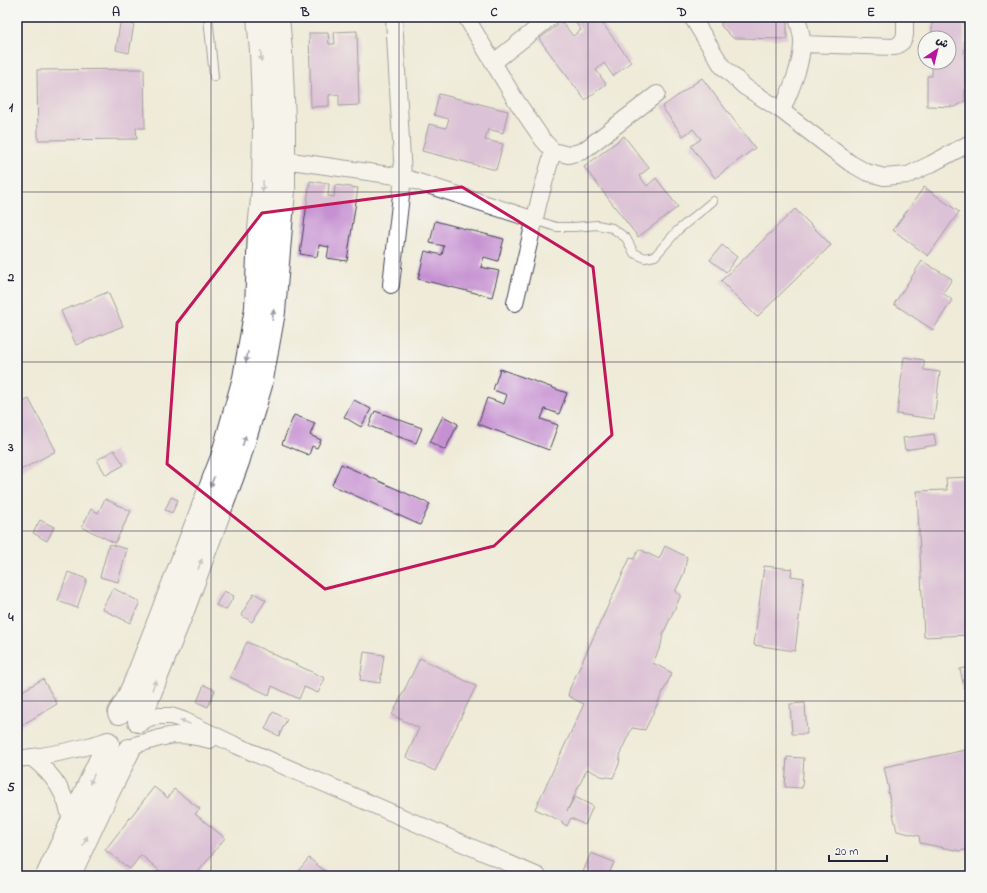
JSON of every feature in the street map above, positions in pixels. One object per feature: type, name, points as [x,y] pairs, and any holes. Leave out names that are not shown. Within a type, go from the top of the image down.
[{"type":"main road","points":[[140,722],[184,608],[230,459],[256,308],[259,230],[263,188],[264,127],[258,17]]},
{"type":"main road","points":[[119,713],[136,680],[261,384],[274,312],[284,190],[284,121],[278,17]]},
{"type":"main road","points":[[69,876],[103,803],[134,747],[141,739],[143,733],[140,722],[136,717],[125,713],[119,713],[113,716],[105,727],[104,734],[107,742],[112,748],[118,750],[134,747]]},
{"type":"main road","points":[[47,876],[107,742]]},
{"type":"street","points":[[391,285],[403,177],[394,17]]},
{"type":"street","points":[[466,17],[515,99],[542,140],[553,151],[568,155],[583,151],[657,94]]},
{"type":"street","points":[[494,62],[551,17]]},
{"type":"street","points":[[692,17],[722,66],[745,87],[782,111],[850,163],[866,172],[884,177],[908,175],[970,143]]},
{"type":"street","points":[[782,111],[798,66],[802,44],[797,17]]},
{"type":"street","points":[[802,44],[895,47],[902,42],[905,35],[905,17]]},
{"type":"street","points":[[515,303],[539,201],[553,151]]},
{"type":"street","points":[[284,160],[403,177],[535,220]]},
{"type":"street","points":[[140,722],[158,716],[171,716],[184,720],[233,744],[538,876]]},
{"type":"street","points":[[134,747],[160,738],[175,735],[190,736],[233,744]]},
{"type":"street","points":[[24,758],[50,755],[107,742]]},
{"type":"street","points":[[24,758],[42,766],[51,775],[64,797],[72,822]]},
{"type":"lane","points":[[208,17],[214,77]]},
{"type":"lane","points":[[535,220],[556,227],[597,225],[612,228],[626,238],[634,253],[645,258],[655,256],[678,230],[713,201]]},
{"type":"highlighted area","points":[[462,187],[593,267],[612,435],[494,546],[325,589],[167,464],[177,323],[262,213]]},
{"type":"building","points":[[121,17],[135,18],[129,53],[116,50]]},
{"type":"building","points":[[598,17],[631,62],[613,76],[604,63],[596,70],[606,84],[585,100],[539,39],[562,22],[573,36],[581,30],[572,18]]},
{"type":"building","points":[[721,17],[787,17],[787,39],[733,38],[721,26]]},
{"type":"building","points":[[932,17],[964,17],[965,101],[955,107],[927,106],[927,76],[932,76],[932,70],[957,70],[957,30],[932,30]]},
{"type":"building","points":[[357,31],[359,105],[339,106],[339,94],[329,95],[329,106],[311,107],[309,33],[328,33],[329,44],[335,44],[334,32]]},
{"type":"building","points":[[144,69],[145,128],[136,128],[137,139],[38,140],[37,70]]},
{"type":"building","points":[[702,78],[755,148],[715,178],[691,146],[701,139],[693,129],[683,136],[662,107]]},
{"type":"building","points":[[439,94],[508,111],[503,133],[488,129],[485,140],[503,144],[496,170],[422,151],[429,124],[446,128],[449,119],[434,115]]},
{"type":"building","points":[[624,136],[649,168],[639,176],[647,186],[656,178],[678,207],[638,237],[584,167]]},
{"type":"building","points":[[310,181],[329,184],[328,196],[334,197],[335,185],[358,188],[347,261],[327,258],[329,247],[319,245],[317,257],[300,254]]},
{"type":"building","points":[[924,187],[959,212],[928,256],[893,230]]},
{"type":"building","points":[[795,209],[831,245],[757,317],[721,281]]},
{"type":"building","points":[[435,221],[504,239],[498,261],[484,257],[481,267],[499,271],[492,297],[418,279],[425,251],[442,255],[444,246],[430,243]]},
{"type":"building","points":[[722,245],[737,257],[726,272],[710,260]]},
{"type":"building","points":[[922,261],[952,279],[943,293],[952,300],[933,330],[894,304]]},
{"type":"building","points":[[108,292],[123,326],[76,345],[61,311]]},
{"type":"building","points":[[904,357],[924,360],[924,370],[940,372],[934,419],[897,414]]},
{"type":"building","points":[[500,369],[567,393],[559,414],[545,409],[541,419],[558,425],[549,450],[478,424],[487,398],[504,404],[507,395],[493,390]]},
{"type":"building","points":[[29,399],[56,451],[17,472],[17,405]]},
{"type":"building","points":[[354,400],[371,409],[361,427],[344,417]]},
{"type":"building","points":[[375,411],[422,428],[416,443],[369,426]]},
{"type":"building","points":[[294,415],[315,423],[310,435],[321,440],[317,448],[312,446],[309,455],[282,444]]},
{"type":"building","points":[[443,416],[458,424],[445,450],[430,442]]},
{"type":"building","points":[[934,434],[936,445],[905,450],[903,438]]},
{"type":"building","points":[[114,450],[124,465],[106,475],[97,460]]},
{"type":"building","points":[[341,464],[430,504],[420,525],[332,485]]},
{"type":"building","points":[[970,477],[970,635],[924,637],[917,491],[947,490],[946,478]]},
{"type":"building","points":[[171,497],[178,500],[172,513],[165,510]]},
{"type":"building","points":[[105,499],[131,511],[115,543],[82,527],[91,509],[98,513]]},
{"type":"building","points":[[40,520],[54,527],[47,541],[33,533]]},
{"type":"building","points":[[109,544],[127,549],[118,582],[100,577]]},
{"type":"building","points":[[665,546],[687,557],[684,573],[675,592],[681,595],[663,634],[661,645],[653,663],[672,673],[645,730],[632,728],[621,751],[619,764],[613,778],[601,776],[587,769],[567,811],[575,797],[593,806],[585,825],[571,818],[567,826],[562,823],[563,822],[535,809],[584,704],[568,696],[570,688],[630,558],[634,559],[639,549],[659,559]]},
{"type":"building","points":[[764,566],[792,569],[791,576],[804,578],[795,651],[754,645]]},
{"type":"building","points":[[68,572],[87,579],[77,608],[58,601]]},
{"type":"building","points":[[113,588],[140,602],[130,623],[102,609]]},
{"type":"building","points":[[224,591],[234,596],[226,610],[216,605]]},
{"type":"building","points":[[254,593],[266,600],[252,622],[241,615]]},
{"type":"building","points":[[247,642],[325,678],[318,693],[304,687],[299,699],[272,686],[269,695],[230,677]]},
{"type":"building","points":[[364,652],[384,655],[380,683],[360,680]]},
{"type":"building","points":[[420,658],[476,686],[435,771],[406,757],[419,728],[392,715]]},
{"type":"building","points":[[970,667],[970,687],[964,688],[960,669]]},
{"type":"building","points":[[17,675],[23,683],[17,688]]},
{"type":"building","points":[[43,679],[57,704],[17,728],[17,694]]},
{"type":"building","points":[[204,685],[215,690],[208,707],[197,702]]},
{"type":"building","points":[[805,703],[807,734],[792,734],[790,704]]},
{"type":"building","points":[[273,712],[287,719],[279,736],[265,729]]},
{"type":"building","points":[[970,749],[970,851],[960,851],[920,843],[919,836],[897,831],[884,767]]},
{"type":"building","points":[[787,757],[804,758],[802,788],[785,787]]},
{"type":"building","points":[[154,787],[168,798],[174,789],[200,809],[195,814],[225,838],[195,876],[161,876],[157,873],[159,870],[141,855],[130,869],[105,850]]},
{"type":"building","points":[[591,853],[614,862],[608,876],[594,876],[583,872]]},
{"type":"building","points":[[309,858],[331,876],[294,876]]}]
